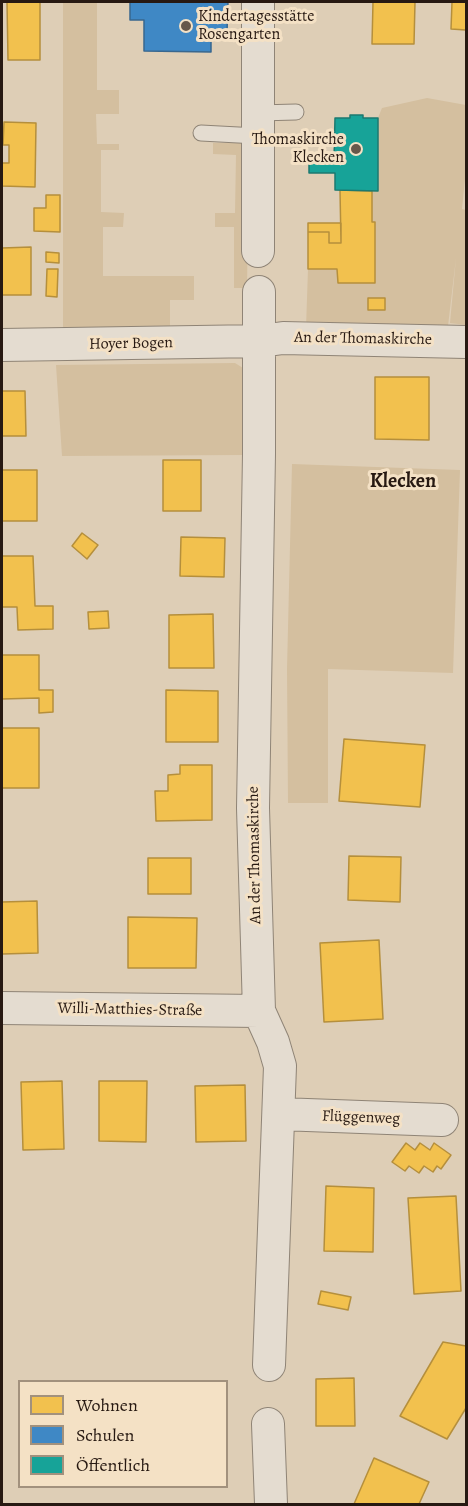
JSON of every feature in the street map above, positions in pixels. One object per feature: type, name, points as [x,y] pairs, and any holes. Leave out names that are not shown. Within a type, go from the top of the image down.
[{"type":"street","points":[[258,2],[258,251]]},
{"type":"street","name":"An der Thomaskirche","points":[[259,292],[261,341],[253,808],[259,1011],[273,1042],[280,1066],[269,1365]]},
{"type":"street","name":"An der Thomaskirche","points":[[261,341],[283,338],[466,342]]},
{"type":"street","name":"Hoyer Bogen","points":[[2,345],[261,341]]},
{"type":"street","name":"Willi-Matthies-Straße","points":[[2,1008],[259,1011]]},
{"type":"street","name":"Flüggenweg","points":[[280,1114],[442,1120]]},
{"type":"street","points":[[268,1424],[271,1504]]},
{"type":"lane","points":[[201,134],[258,124],[296,112]]},
{"type":"shaded area","points":[[63,2],[97,2],[97,90],[119,90],[119,114],[96,114],[97,144],[119,144],[119,150],[101,150],[101,212],[124,213],[123,227],[103,227],[103,276],[194,276],[194,300],[170,300],[170,328],[63,328]]},
{"type":"shaded area","points":[[427,98],[466,105],[466,178],[462,209],[466,210],[466,325],[450,323],[456,258],[448,326],[306,328],[308,269],[337,269],[338,283],[375,283],[375,222],[372,222],[372,191],[378,190],[378,118],[382,108]]},
{"type":"shaded area","points":[[213,143],[249,143],[247,288],[234,288],[234,227],[215,227],[215,213],[235,213],[236,155],[213,154]]},
{"type":"shaded area","points":[[235,363],[243,368],[242,455],[62,456],[56,365]]},
{"type":"shaded area","points":[[292,464],[460,470],[453,673],[328,669],[328,803],[288,803],[287,669]]},
{"type":"building: Wohnen","points":[[7,2],[40,2],[40,60],[8,60]]},
{"type":"building: Wohnen","points":[[373,2],[415,2],[414,44],[372,44]]},
{"type":"building: Wohnen","points":[[452,2],[466,2],[466,30],[451,29]]},
{"type":"building: Wohnen","points":[[4,122],[36,123],[35,187],[2,186],[2,163],[9,163],[9,145],[3,145]]},
{"type":"building: Wohnen","points":[[340,190],[372,191],[372,222],[375,222],[375,283],[338,283],[337,269],[308,269],[308,232],[329,232],[329,243],[341,243]]},
{"type":"building: Wohnen","points":[[46,195],[60,195],[60,232],[34,231],[34,208],[46,208]]},
{"type":"building: Wohnen","points":[[308,223],[341,223],[341,243],[329,243],[329,232],[308,232]]},
{"type":"building: Wohnen","points":[[31,247],[31,295],[2,295],[2,248]]},
{"type":"building: Wohnen","points":[[46,252],[59,253],[59,263],[46,262]]},
{"type":"building: Wohnen","points":[[47,269],[58,269],[57,297],[46,296]]},
{"type":"building: Wohnen","points":[[368,298],[385,298],[385,310],[368,310]]},
{"type":"building: Wohnen","points":[[375,377],[429,377],[429,440],[375,439]]},
{"type":"building: Wohnen","points":[[2,391],[25,391],[26,436],[2,436]]},
{"type":"building: Wohnen","points":[[163,460],[201,460],[201,511],[163,511]]},
{"type":"building: Wohnen","points":[[2,470],[37,470],[37,521],[2,521]]},
{"type":"building: Wohnen","points":[[82,533],[98,545],[87,559],[72,546]]},
{"type":"building: Wohnen","points":[[181,537],[225,538],[224,577],[180,576]]},
{"type":"building: Wohnen","points":[[2,556],[33,556],[35,606],[53,606],[53,629],[18,630],[17,607],[2,607]]},
{"type":"building: Wohnen","points":[[108,611],[109,628],[89,629],[88,612]]},
{"type":"building: Wohnen","points":[[213,614],[214,668],[169,668],[169,615]]},
{"type":"building: Wohnen","points":[[2,655],[39,655],[39,690],[53,690],[53,712],[39,713],[39,698],[2,699]]},
{"type":"building: Wohnen","points":[[166,690],[218,691],[218,742],[166,742]]},
{"type":"building: Wohnen","points":[[2,728],[39,728],[39,788],[2,788]]},
{"type":"building: Wohnen","points":[[344,739],[425,745],[420,807],[339,801]]},
{"type":"building: Wohnen","points":[[180,765],[212,765],[212,820],[156,821],[155,791],[168,791],[168,775],[180,774]]},
{"type":"building: Wohnen","points":[[349,856],[401,857],[400,902],[348,900]]},
{"type":"building: Wohnen","points":[[148,858],[191,858],[191,894],[148,894]]},
{"type":"building: Wohnen","points":[[37,901],[38,953],[2,954],[2,902]]},
{"type":"building: Wohnen","points":[[128,917],[197,918],[196,968],[128,968]]},
{"type":"building: Wohnen","points":[[379,940],[383,1019],[324,1022],[320,943]]},
{"type":"building: Wohnen","points":[[62,1081],[64,1149],[23,1150],[21,1082]]},
{"type":"building: Wohnen","points":[[99,1081],[147,1081],[146,1142],[99,1141]]},
{"type":"building: Wohnen","points":[[245,1085],[246,1141],[196,1142],[195,1086]]},
{"type":"building: Wohnen","points":[[406,1143],[415,1150],[420,1143],[430,1150],[434,1143],[451,1155],[441,1169],[437,1166],[433,1172],[424,1166],[419,1173],[409,1166],[405,1171],[392,1162]]},
{"type":"building: Wohnen","points":[[326,1186],[374,1188],[373,1252],[324,1251]]},
{"type":"building: Wohnen","points":[[456,1196],[461,1291],[414,1294],[408,1198]]},
{"type":"building: Wohnen","points":[[321,1291],[351,1297],[348,1310],[318,1304]]},
{"type":"building: Wohnen","points":[[443,1342],[466,1346],[466,1408],[447,1439],[400,1416]]},
{"type":"building: Wohnen","points":[[354,1378],[355,1426],[316,1426],[316,1379]]},
{"type":"building: Wohnen","points":[[374,1458],[429,1482],[419,1504],[354,1504]]},
{"type":"building: Schulen","name":"Kindertagesstätte Rosengarten","points":[[130,2],[228,2],[227,32],[211,32],[211,52],[144,51],[144,20],[130,20]]},
{"type":"building: Öffentlich","name":"Thomaskirche Klecken","points":[[350,115],[378,118],[378,191],[335,190],[335,173],[309,173],[309,160],[334,160],[335,118],[350,118]]},
{"type":"place","name":"Kindertagesstätte Rosengarten","points":[[186,26]]},
{"type":"place","name":"Thomaskirche Klecken","points":[[356,149]]},
{"type":"district","name":"Klecken","points":[[403,482]]}]
